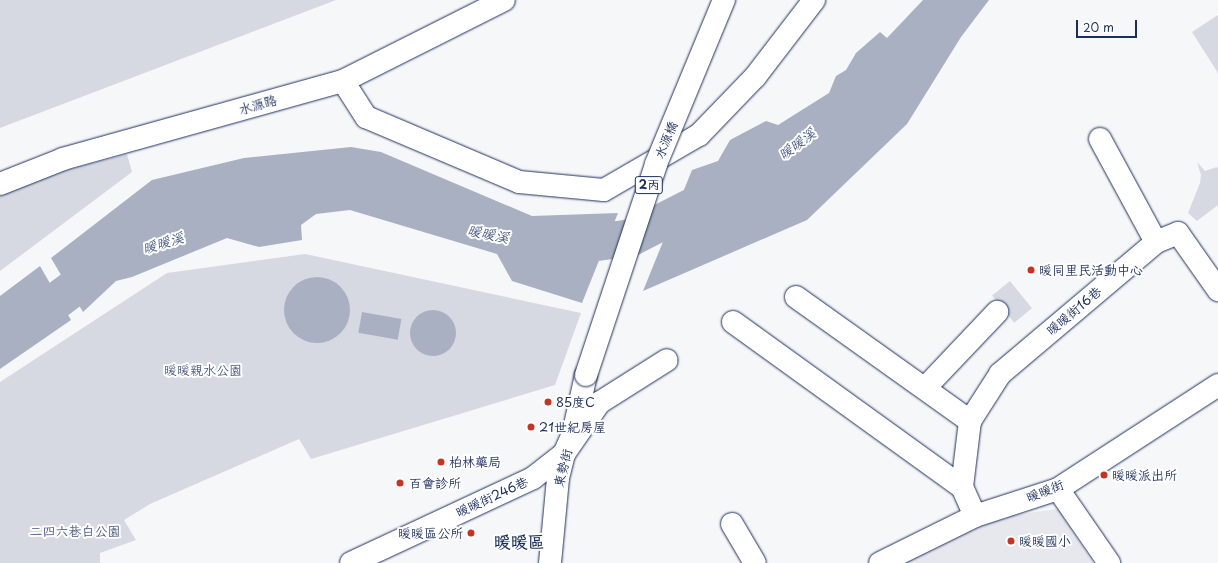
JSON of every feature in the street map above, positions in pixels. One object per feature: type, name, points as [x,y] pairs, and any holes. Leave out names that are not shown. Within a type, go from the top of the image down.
[{"type":"street","name":"水源路","points":[[0,184],[63,159],[343,81],[504,0]]},
{"type":"street","name":"水源橋","points":[[586,375],[656,164],[724,0]]},
{"type":"street","points":[[343,81],[366,117],[519,182],[604,190],[699,135],[755,77],[814,0]]},
{"type":"street","points":[[1100,139],[1156,242]]},
{"type":"street","name":"暖暖街16巷","points":[[962,487],[970,421],[1000,374],[1156,242],[1178,233],[1218,290]]},
{"type":"street","points":[[796,297],[970,421]]},
{"type":"street","points":[[925,388],[997,312]]},
{"type":"street","points":[[733,322],[962,487],[975,516]]},
{"type":"street","points":[[564,454],[599,403],[667,360]]},
{"type":"street","name":"東勢街","points":[[550,563],[558,478],[564,454],[573,434],[586,375]]},
{"type":"street","name":"暖暖街","points":[[880,563],[975,516],[1058,489],[1218,385]]},
{"type":"street","name":"暖暖街246巷","points":[[351,563],[533,478],[564,454]]},
{"type":"street","points":[[1058,489],[1109,563]]},
{"type":"street","points":[[732,524],[755,563]]},
{"type":"shaded area","name":"暖暖國小","points":[[1058,509],[1093,563],[901,563],[985,519]]},
{"type":"green space","points":[[0,0],[336,0],[0,128]]},
{"type":"green space","points":[[1218,15],[1218,73],[1192,32]]},
{"type":"green space","points":[[127,154],[132,172],[0,271],[0,193],[18,183]]},
{"type":"green space","points":[[1197,162],[1205,171],[1218,168],[1218,205],[1197,221],[1188,213],[1200,183],[1201,175]]},
{"type":"green space","name":"暖暖親水公園","points":[[305,254],[581,313],[555,385],[311,459],[299,439],[150,504],[124,520],[136,540],[100,553],[100,563],[0,563],[0,382],[167,273]]},
{"type":"green space","points":[[1010,281],[1032,308],[1014,323],[992,295]]},
{"type":"water","points":[[923,0],[989,0],[961,37],[907,124],[807,220],[643,291],[692,170],[718,161],[730,140],[766,121],[778,125],[829,93],[836,76],[846,70],[856,53],[880,32],[887,38]]},
{"type":"water","points":[[351,147],[381,152],[532,216],[618,213],[582,303],[512,281],[497,254],[350,210],[316,214],[301,225],[302,240],[259,247],[227,238],[132,277],[116,281],[83,312],[51,258],[152,180],[244,158]]},
{"type":"water","points":[[40,266],[71,320],[0,369],[0,296]]},
{"type":"water","points":[[317,277],[330,280],[340,287],[347,297],[350,310],[347,323],[340,333],[330,340],[317,343],[304,340],[294,333],[287,323],[284,310],[287,297],[294,287],[304,280]]},
{"type":"water","points":[[433,310],[446,314],[452,320],[456,333],[452,346],[446,352],[433,356],[420,352],[414,346],[410,333],[414,320],[420,314]]},
{"type":"water","points":[[362,312],[401,319],[398,340],[358,333]]},
{"type":"waterway","name":"暖暖溪","points":[[557,243],[590,243],[631,237],[719,192]]},
{"type":"waterway","name":"暖暖溪","points":[[0,345],[18,329],[111,259]]},
{"type":"place","name":"暖同里民活動中心","points":[[1031,270]]},
{"type":"place","name":"85度C","points":[[548,402]]},
{"type":"place","name":"21世紀房屋","points":[[531,427]]},
{"type":"place","name":"柏林藥局","points":[[441,462]]},
{"type":"place","name":"暖暖派出所","points":[[1104,475]]},
{"type":"place","name":"百會診所","points":[[400,483]]},
{"type":"place","name":"暖暖區公所","points":[[471,533]]},
{"type":"place","name":"暖暖國小","points":[[1011,541]]},
{"type":"district","name":"暖暖區","points":[[519,542]]},
{"type":"park label","name":"二四六巷白公園","points":[[75,531]]}]
